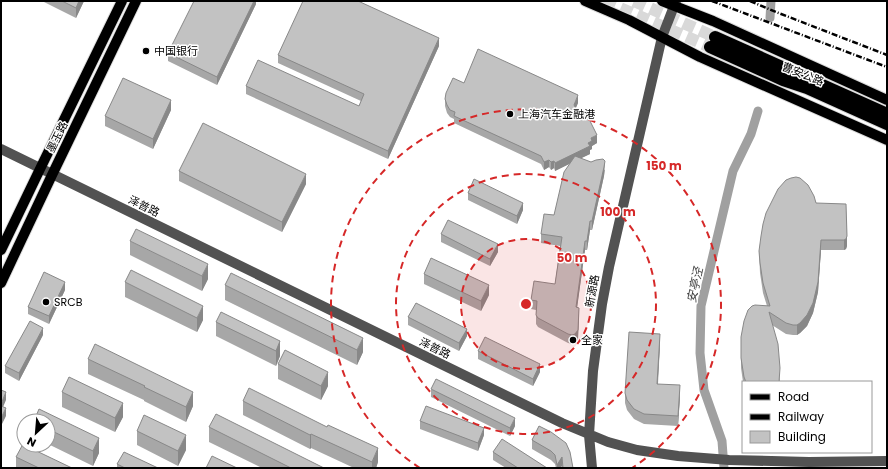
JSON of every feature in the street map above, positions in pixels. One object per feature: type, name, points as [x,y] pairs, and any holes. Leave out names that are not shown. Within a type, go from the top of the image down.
[{"type":"highway","name":"曹安公路","points":[[887,114],[712,42],[783,80],[806,88],[887,124]]},
{"type":"main road","name":"墨玉路","points":[[1,250],[122,1]]},
{"type":"main road","name":"墨玉路","points":[[1,283],[136,1]]},
{"type":"main road","points":[[585,1],[628,20],[700,57],[887,140]]},
{"type":"main road","points":[[662,1],[675,3],[887,98]]},
{"type":"street","name":"新源路","points":[[592,468],[588,435],[595,357],[607,274],[662,37],[675,3]]},
{"type":"street","name":"泽普路","points":[[1,149],[588,435],[637,450],[709,459],[809,462],[887,462]]},
{"type":"building","points":[[62,1],[79,1],[76,8]]},
{"type":"building","points":[[194,1],[254,1],[217,77],[168,53]]},
{"type":"building","points":[[303,1],[358,1],[439,38],[388,151],[246,86],[258,60],[359,106],[364,94],[278,55]]},
{"type":"building","name":"上海汽车金融港","points":[[478,49],[578,95],[574,105],[579,114],[585,111],[597,135],[591,138],[592,141],[588,143],[590,146],[555,163],[554,161],[551,162],[549,160],[544,162],[541,156],[454,116],[455,112],[450,110],[447,105],[445,99],[446,93],[453,78],[464,83]]},
{"type":"building","points":[[123,78],[171,100],[153,139],[105,116]]},
{"type":"building","points":[[203,123],[306,174],[282,222],[179,171]]},
{"type":"building","points":[[575,156],[591,162],[603,159],[605,161],[592,221],[590,221],[587,241],[585,241],[576,307],[579,308],[578,330],[572,335],[538,318],[536,315],[537,301],[531,300],[534,281],[555,284],[562,237],[541,234],[544,214],[554,215],[564,172]]},
{"type":"building","points":[[791,178],[800,178],[808,185],[816,203],[846,204],[847,236],[844,240],[821,240],[818,282],[813,303],[807,315],[800,323],[793,325],[786,323],[769,312],[778,344],[780,368],[779,381],[746,381],[741,358],[741,337],[744,321],[748,310],[752,306],[770,306],[763,283],[760,263],[759,251],[763,224],[766,213],[778,189],[786,180]]},
{"type":"building","points":[[474,179],[523,203],[517,216],[468,193]]},
{"type":"building","points":[[448,220],[498,244],[490,259],[441,234]]},
{"type":"building","points":[[136,229],[208,264],[202,276],[130,241]]},
{"type":"building","points":[[431,258],[489,285],[481,301],[424,274]]},
{"type":"building","points":[[131,270],[203,306],[197,318],[125,282]]},
{"type":"building","name":"SRCB","points":[[44,272],[65,282],[49,316],[28,307]]},
{"type":"building","points":[[231,273],[363,338],[357,350],[225,285]]},
{"type":"building","points":[[416,303],[467,329],[459,343],[408,317]]},
{"type":"building","points":[[221,312],[280,341],[276,351],[216,322]]},
{"type":"building","points":[[30,321],[43,328],[19,373],[5,366]]},
{"type":"building","points":[[629,332],[660,334],[657,384],[680,385],[678,416],[644,414],[634,409],[627,400],[625,393]]},
{"type":"building","points":[[485,337],[540,364],[533,379],[478,351]]},
{"type":"building","points":[[95,344],[193,392],[186,407],[88,359]]},
{"type":"building","points":[[285,350],[328,372],[321,386],[278,364]]},
{"type":"building","points":[[69,377],[123,403],[115,418],[62,392]]},
{"type":"building","points":[[436,379],[515,418],[510,428],[431,389]]},
{"type":"building","points":[[249,388],[327,427],[328,425],[378,448],[372,462],[311,434],[310,435],[243,401]]},
{"type":"building","points":[[1,390],[6,392],[1,404]]},
{"type":"building","points":[[1,406],[6,408],[1,418]]},
{"type":"building","points":[[426,406],[484,428],[478,443],[420,421]]},
{"type":"building","points":[[39,409],[47,413],[37,413]]},
{"type":"building","points":[[216,414],[324,468],[291,468],[209,427]]},
{"type":"building","points":[[144,415],[186,435],[178,451],[137,431]]},
{"type":"building","points":[[56,417],[99,438],[93,451],[56,433]]},
{"type":"building","points":[[539,426],[551,432],[566,443],[570,452],[573,468],[563,468],[562,457],[557,465],[555,455],[551,451],[532,440]]},
{"type":"building","points":[[502,439],[547,468],[518,468],[493,452]]},
{"type":"building","points":[[124,452],[158,468],[125,468],[117,464]]},
{"type":"building","points":[[18,453],[41,453],[72,468],[39,468],[16,457]]},
{"type":"building","points":[[212,456],[237,468],[206,468]]},
{"type":"waterway","name":"安亭泾","points":[[770,18],[771,1]]},
{"type":"waterway","name":"安亭泾","points":[[724,468],[722,441],[704,390],[700,353],[701,306],[733,171],[751,134],[758,111]]},
{"type":"tunnel","points":[[604,1],[710,47]]},
{"type":"tunnel","points":[[634,1],[715,37]]},
{"type":"railway","points":[[712,1],[887,67]]},
{"type":"railway","points":[[750,1],[887,55]]},
{"type":"place","name":"中国银行","points":[[146,51]]},
{"type":"place","name":"上海汽车金融港","points":[[510,114]]},
{"type":"place","name":"SRCB","points":[[46,302]]},
{"type":"place","name":"全家","points":[[573,340]]}]
